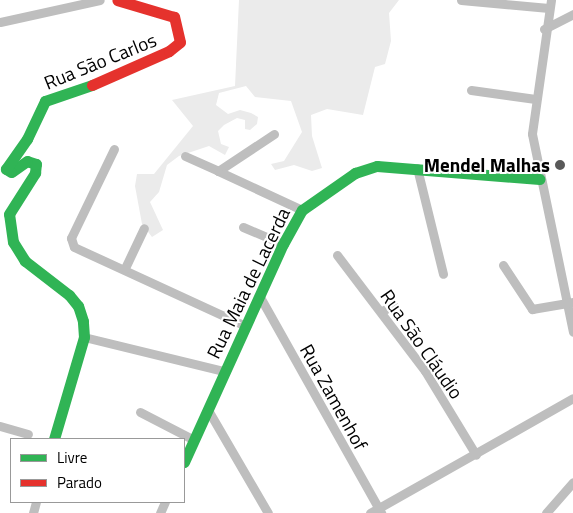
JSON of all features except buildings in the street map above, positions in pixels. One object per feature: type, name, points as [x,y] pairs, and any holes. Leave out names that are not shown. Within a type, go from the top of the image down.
[{"type":"street","points":[[0,22],[100,0]]},
{"type":"street","name":"Rua São Carlos","points":[[54,438],[84,337],[78,306],[25,261],[13,242],[10,214],[34,173],[36,164],[27,161],[11,172],[6,169],[27,139],[45,101],[116,77],[169,51],[180,42],[174,17],[117,0]]},
{"type":"street","points":[[461,0],[550,4],[544,29],[532,134],[539,179],[570,303],[573,332]]},
{"type":"street","points":[[544,29],[573,14]]},
{"type":"street","points":[[471,90],[535,99]]},
{"type":"street","points":[[218,170],[274,134]]},
{"type":"street","points":[[114,149],[71,243],[125,268],[183,299],[246,326]]},
{"type":"street","points":[[184,156],[302,210]]},
{"type":"street","name":"Rua Maia de Lacerda","points":[[185,460],[224,371],[260,297],[282,244],[302,210],[367,167],[417,168],[539,179]]},
{"type":"street","points":[[417,168],[443,274]]},
{"type":"street","points":[[243,227],[282,244]]},
{"type":"street","points":[[125,268],[144,228]]},
{"type":"street","name":"Rua São Cláudio","points":[[337,255],[382,311],[425,371],[476,455]]},
{"type":"street","points":[[502,266],[532,309],[570,303]]},
{"type":"street","name":"Rua Zamenhof","points":[[260,297],[376,512]]},
{"type":"street","points":[[382,311],[394,305]]},
{"type":"street","points":[[84,337],[224,371]]},
{"type":"street","points":[[376,512],[573,398]]},
{"type":"street","points":[[208,410],[268,513]]},
{"type":"street","points":[[140,412],[194,440]]},
{"type":"street","points":[[0,426],[28,434]]},
{"type":"street","points":[[546,513],[573,482]]},
{"type":"shaded area","points":[[239,0],[399,0],[389,13],[391,41],[385,64],[375,67],[363,115],[327,109],[311,115],[312,136],[322,168],[312,171],[294,165],[275,170],[271,164],[284,161],[302,132],[291,101],[255,97],[246,86],[219,93],[216,105],[228,114],[240,110],[251,113],[258,117],[257,124],[250,130],[245,129],[245,120],[237,118],[224,125],[218,131],[221,144],[229,147],[225,155],[209,146],[179,156],[167,165],[159,192],[150,202],[163,230],[152,237],[142,224],[135,186],[137,174],[154,174],[193,126],[172,100],[235,86]]},
{"type":"traffic: fast","points":[[54,438],[84,337],[83,321],[78,306],[69,295],[25,261],[13,242],[9,214],[35,173],[36,164],[27,161],[11,172],[6,169],[27,139],[45,101],[92,85]]},
{"type":"traffic: fast","points":[[185,460],[283,244],[302,210],[355,173],[377,166],[539,179]]},
{"type":"traffic: jam","points":[[92,85],[169,51],[180,42],[174,17],[117,0]]},
{"type":"place","name":"Mendel Malhas","points":[[560,165]]}]
